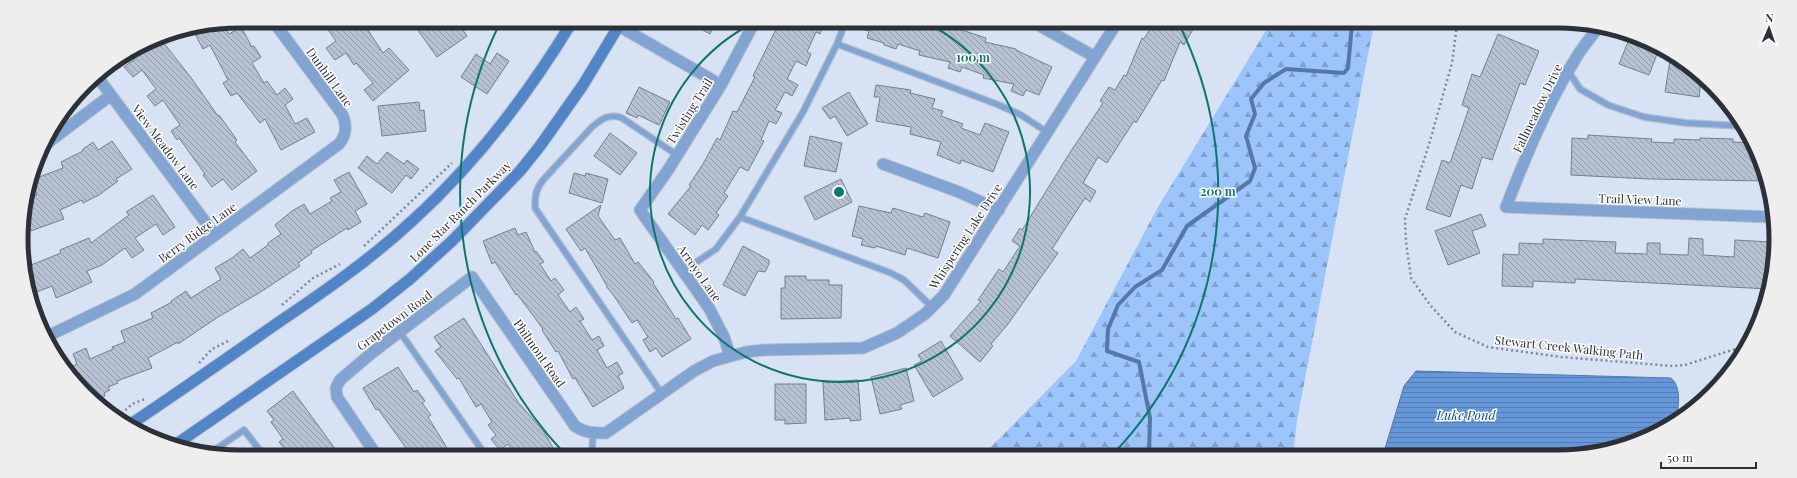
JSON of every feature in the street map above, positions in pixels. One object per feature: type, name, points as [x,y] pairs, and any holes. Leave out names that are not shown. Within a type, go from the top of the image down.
[{"type":"main road","points":[[133,422],[337,282],[378,251],[412,221],[458,175],[514,111],[568,28]]},
{"type":"main road","name":"Lone Star Ranch Parkway","points":[[180,442],[390,296],[452,241],[520,171],[540,146],[584,85],[616,28]]},
{"type":"street","name":"Dunhill Lane","points":[[278,28],[342,114],[346,130]]},
{"type":"street","points":[[625,28],[721,85]]},
{"type":"street","name":"Twisting Trail","points":[[640,210],[721,85],[751,28]]},
{"type":"street","points":[[1044,28],[1095,57]]},
{"type":"street","name":"Whispering Lake Drive","points":[[593,433],[606,433],[694,371],[730,356],[764,350],[863,348],[898,333],[925,314],[944,295],[1113,28]]},
{"type":"street","name":"Fallmeadow Drive","points":[[1506,207],[1546,114],[1576,58],[1595,31]]},
{"type":"street","name":"View Meadow Lane","points":[[100,80],[215,235]]},
{"type":"street","points":[[54,138],[111,95]]},
{"type":"street","name":"Berry Ridge Lane","points":[[51,334],[135,294],[339,144],[343,140],[346,130]]},
{"type":"street","points":[[883,164],[959,192],[998,210]]},
{"type":"street","name":"Trail View Lane","points":[[1506,207],[1768,217]]},
{"type":"street","name":"Arroyo Lane","points":[[640,210],[709,308],[724,337],[730,356]]},
{"type":"street","name":"Grapetown Road","points":[[373,450],[337,397],[336,388],[340,380],[373,352],[472,278]]},
{"type":"street","name":"Philmont Road","points":[[472,278],[575,426],[584,432],[593,433]]},
{"type":"lane","points":[[683,271],[716,249],[740,217],[803,112],[837,44],[843,28]]},
{"type":"lane","points":[[837,44],[999,105],[1021,115],[1048,132]]},
{"type":"lane","points":[[1569,72],[1580,89],[1608,105],[1644,117],[1686,123],[1735,126]]},
{"type":"lane","points":[[662,394],[535,208],[535,195],[538,186],[592,127],[600,120],[607,117],[617,116],[622,118],[677,155]]},
{"type":"lane","points":[[740,217],[891,273],[904,280],[932,307]]},
{"type":"lane","points":[[400,332],[482,450]]},
{"type":"lane","points":[[216,449],[244,430],[260,450]]},
{"type":"lane","points":[[592,450],[593,433]]},
{"type":"path","name":"Stewart Creek Walking Path","points":[[1457,28],[1452,63],[1405,219],[1406,242],[1411,278],[1430,305],[1455,332],[1488,347],[1561,357],[1673,366],[1685,365],[1738,348]]},
{"type":"path","points":[[360,250],[370,238],[452,163]]},
{"type":"path","points":[[277,310],[313,278],[341,264]]},
{"type":"path","points":[[195,366],[212,349],[235,338]]},
{"type":"path","points":[[122,414],[132,404],[148,397]]},
{"type":"green space","points":[[1268,28],[1373,28],[1297,420],[1294,450],[988,450],[1076,361],[1158,207]]},
{"type":"water","name":"Luke Pond","points":[[1416,371],[1671,378],[1677,387],[1678,392],[1677,412],[1664,422],[1626,439],[1599,446],[1572,450],[1385,450],[1404,386]]},
{"type":"building","points":[[225,28],[229,34],[242,28],[252,47],[254,46],[261,57],[252,63],[264,83],[267,81],[277,95],[285,88],[293,99],[285,105],[295,124],[307,118],[315,132],[281,150],[265,119],[260,123],[237,93],[231,96],[223,83],[228,80],[210,45],[203,49],[194,33]]},
{"type":"building","points":[[327,28],[367,28],[383,53],[389,48],[409,70],[373,101],[364,90],[373,83],[356,63],[354,65],[346,53],[335,60],[326,48],[336,41]]},
{"type":"building","points":[[416,28],[446,28],[448,30],[451,28],[461,28],[467,36],[437,57]]},
{"type":"building","points":[[699,28],[712,28],[710,34]]},
{"type":"building","points":[[777,28],[822,28],[820,34],[816,32],[807,52],[811,54],[806,66],[796,61],[787,79],[798,85],[792,96],[785,92],[775,110],[782,113],[776,124],[769,121],[761,140],[764,141],[748,171],[740,167],[724,193],[728,196],[716,213],[719,215],[708,230],[702,225],[695,235],[668,214],[691,186],[689,185],[703,164],[717,138],[720,140],[733,111],[737,112],[755,77],[753,76]]},
{"type":"building","points":[[858,28],[956,28],[986,38],[985,42],[1016,49],[1052,67],[1039,95],[1026,90],[1023,96],[1011,91],[1014,84],[983,78],[984,75],[962,67],[960,72],[948,68],[950,62],[919,55],[920,51],[898,44],[896,49],[884,45],[884,43],[867,38],[869,31]]},
{"type":"building","points":[[1151,28],[1194,28],[1184,45],[1180,42],[1164,81],[1162,80],[1136,123],[1134,121],[1107,163],[1098,157],[1083,183],[1096,191],[1090,202],[1085,198],[1052,249],[1058,253],[1008,324],[991,344],[993,346],[980,362],[950,336],[981,301],[978,300],[999,269],[1003,272],[1020,246],[1012,241],[1020,228],[1022,230],[1069,154],[1103,103],[1100,101],[1109,87],[1115,90],[1124,75],[1126,76],[1142,38],[1144,39]]},
{"type":"building","points":[[1498,34],[1539,51],[1525,85],[1520,83],[1492,160],[1482,157],[1472,189],[1461,185],[1450,217],[1426,209],[1442,160],[1450,163],[1469,108],[1462,105],[1472,74],[1480,77]]},
{"type":"building","points":[[1629,40],[1657,53],[1649,75],[1619,64]]},
{"type":"building","points":[[163,42],[192,79],[218,116],[219,115],[237,140],[235,142],[257,171],[232,190],[223,179],[212,187],[203,175],[205,174],[179,138],[177,140],[171,131],[180,125],[163,100],[155,106],[147,96],[156,89],[142,70],[133,77],[124,67],[135,59],[133,56]]},
{"type":"building","points":[[497,53],[509,61],[487,94],[461,77],[476,54],[490,64]]},
{"type":"building","points":[[1670,60],[1701,84],[1699,97],[1665,92]]},
{"type":"building","points":[[876,85],[911,90],[910,93],[935,99],[932,108],[943,111],[941,116],[963,124],[961,128],[980,135],[985,123],[1009,132],[993,172],[961,160],[960,164],[937,155],[941,142],[910,134],[911,127],[876,121],[880,97],[874,97]]},
{"type":"building","points":[[639,87],[670,102],[659,125],[638,115],[637,118],[626,113]]},
{"type":"building","points":[[849,92],[868,124],[847,136],[835,116],[830,119],[822,108]]},
{"type":"building","points":[[419,102],[420,111],[424,110],[426,131],[382,136],[378,106]]},
{"type":"building","points":[[610,133],[637,153],[620,175],[594,156]]},
{"type":"building","points":[[1588,135],[1652,139],[1651,142],[1674,143],[1674,139],[1733,139],[1733,142],[1745,143],[1753,158],[1761,181],[1650,179],[1571,175],[1572,138],[1588,139]]},
{"type":"building","points":[[810,136],[842,143],[836,172],[804,166]]},
{"type":"building","points":[[112,141],[132,169],[116,179],[118,181],[99,195],[83,203],[82,200],[60,210],[64,219],[28,232],[32,197],[37,195],[34,187],[37,178],[63,168],[61,162],[83,151],[82,150],[93,142],[98,150]]},
{"type":"building","points":[[387,152],[404,164],[407,160],[419,169],[411,179],[406,175],[392,193],[358,168],[367,156],[377,164]]},
{"type":"building","points":[[349,172],[367,204],[355,211],[361,222],[348,230],[347,228],[311,251],[312,253],[298,263],[300,266],[259,293],[218,317],[178,344],[178,342],[148,358],[152,368],[117,381],[118,383],[108,387],[110,390],[104,393],[105,396],[100,398],[80,378],[72,367],[77,364],[73,354],[86,348],[90,359],[113,349],[112,347],[125,342],[121,331],[153,318],[151,313],[172,302],[171,301],[186,291],[191,298],[221,279],[215,268],[232,258],[243,249],[250,258],[268,245],[268,243],[281,234],[275,225],[292,211],[304,204],[310,214],[332,201],[330,198],[341,192],[334,180]]},
{"type":"building","points":[[574,173],[585,176],[586,173],[608,179],[602,203],[569,193]]},
{"type":"building","points":[[841,179],[852,202],[815,220],[804,197]]},
{"type":"building","points":[[153,195],[175,227],[163,235],[156,224],[135,238],[144,250],[132,258],[125,248],[102,265],[87,271],[92,282],[56,298],[52,286],[35,293],[30,265],[61,253],[60,250],[89,238],[91,243],[129,215],[126,212]]},
{"type":"building","points":[[601,205],[598,216],[615,240],[620,238],[635,264],[638,262],[654,282],[653,283],[676,319],[678,318],[691,339],[662,357],[656,348],[650,352],[643,340],[648,337],[637,320],[632,323],[606,286],[585,248],[581,251],[566,229]]},
{"type":"building","points":[[859,206],[891,213],[893,208],[923,217],[925,213],[950,222],[938,258],[907,248],[905,255],[876,246],[875,248],[861,245],[863,239],[852,236]]},
{"type":"building","points":[[1481,214],[1486,226],[1472,231],[1480,253],[1448,265],[1435,231]]},
{"type":"building","points":[[515,228],[518,235],[526,232],[535,252],[536,251],[544,262],[540,264],[551,281],[555,278],[564,290],[558,295],[570,312],[576,307],[584,319],[580,321],[592,340],[599,336],[604,346],[597,350],[607,368],[617,362],[623,373],[618,376],[624,388],[593,407],[575,378],[573,379],[558,351],[556,352],[542,330],[543,329],[517,294],[516,295],[495,262],[492,264],[483,241]]},
{"type":"building","points":[[1689,238],[1703,239],[1703,255],[1734,257],[1735,240],[1769,242],[1769,253],[1763,289],[1575,279],[1575,283],[1533,281],[1533,287],[1502,286],[1503,254],[1519,255],[1519,243],[1543,244],[1543,239],[1616,242],[1615,253],[1647,254],[1647,243],[1660,243],[1660,254],[1688,255]]},
{"type":"building","points":[[743,246],[769,260],[769,264],[765,272],[758,271],[745,296],[723,285]]},
{"type":"building","points":[[785,276],[806,276],[806,280],[829,280],[829,285],[842,285],[841,318],[781,319],[781,288],[785,288]]},
{"type":"building","points":[[464,318],[518,402],[544,432],[554,450],[512,450],[508,444],[500,450],[491,439],[496,435],[488,425],[492,422],[481,404],[476,407],[459,378],[457,379],[435,351],[441,347],[434,337]]},
{"type":"building","points":[[941,341],[963,379],[933,397],[914,365],[922,361],[918,355]]},
{"type":"building","points":[[398,367],[414,392],[417,390],[425,401],[422,403],[431,415],[428,417],[447,448],[444,450],[407,450],[378,409],[376,410],[363,388]]},
{"type":"building","points":[[906,368],[914,401],[900,405],[902,409],[880,414],[871,377]]},
{"type":"building","points":[[858,380],[861,420],[850,421],[850,418],[825,420],[823,382]]},
{"type":"building","points":[[775,384],[806,384],[806,423],[785,424],[785,420],[775,420]]},
{"type":"building","points":[[293,391],[336,450],[285,450],[279,442],[283,439],[271,422],[274,420],[267,411]]},
{"type":"waterway","points":[[1149,450],[1150,418],[1139,362],[1107,351],[1108,329],[1118,305],[1135,287],[1162,270],[1187,226],[1250,181],[1255,168],[1246,136],[1255,114],[1251,99],[1264,83],[1286,69],[1344,73],[1348,68],[1352,28]]}]
